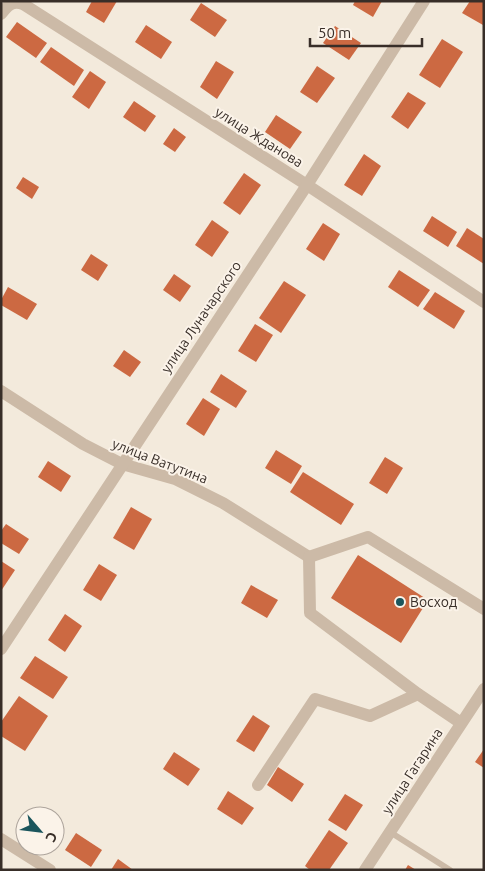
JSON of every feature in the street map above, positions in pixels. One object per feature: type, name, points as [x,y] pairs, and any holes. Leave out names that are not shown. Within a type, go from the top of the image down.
[{"type":"street","name":"улица Луначарского","points":[[1,649],[307,185],[424,1]]},
{"type":"street","name":"улица Жданова","points":[[16,2],[307,185],[484,302]]},
{"type":"street","points":[[1,14],[10,4],[16,2]]},
{"type":"street","name":"улица Ватутина","points":[[1,391],[83,444],[122,464],[175,479],[223,503],[309,557]]},
{"type":"street","points":[[461,723],[418,694],[310,613],[309,557],[368,537],[484,609]]},
{"type":"street","points":[[258,785],[315,699],[370,716],[418,694]]},
{"type":"street","name":"улица Гагарина","points":[[365,870],[461,723],[482,696]]},
{"type":"street","points":[[1,839],[50,870]]},
{"type":"lane","points":[[390,832],[450,870]]},
{"type":"building","points":[[92,1],[117,1],[104,23],[86,12]]},
{"type":"building","points":[[355,1],[382,1],[373,17],[353,5]]},
{"type":"building","points":[[470,1],[484,1],[483,25],[462,13]]},
{"type":"building","points":[[201,3],[227,20],[215,37],[190,20]]},
{"type":"building","points":[[17,22],[47,43],[36,58],[6,37]]},
{"type":"building","points":[[146,25],[172,42],[161,59],[135,42]]},
{"type":"building","points":[[335,26],[361,43],[349,60],[323,43]]},
{"type":"building","points":[[442,39],[463,52],[440,88],[419,75]]},
{"type":"building","points":[[51,47],[84,70],[74,86],[40,62]]},
{"type":"building","points":[[216,61],[234,72],[217,99],[200,87]]},
{"type":"building","points":[[317,66],[335,78],[317,103],[300,92]]},
{"type":"building","points":[[90,71],[106,82],[89,109],[72,97]]},
{"type":"building","points":[[408,92],[426,103],[408,129],[391,117]]},
{"type":"building","points":[[134,101],[156,116],[145,132],[123,117]]},
{"type":"building","points":[[276,115],[302,132],[290,149],[265,132]]},
{"type":"building","points":[[174,128],[186,137],[175,152],[163,144]]},
{"type":"building","points":[[364,154],[381,166],[362,196],[344,185]]},
{"type":"building","points":[[244,173],[261,185],[240,215],[223,203]]},
{"type":"building","points":[[23,177],[39,187],[32,199],[16,188]]},
{"type":"building","points":[[432,216],[457,232],[448,247],[423,231]]},
{"type":"building","points":[[212,220],[229,232],[212,257],[195,245]]},
{"type":"building","points":[[323,223],[340,234],[324,261],[306,249]]},
{"type":"building","points":[[467,228],[484,239],[484,264],[456,246]]},
{"type":"building","points":[[91,254],[108,265],[98,281],[81,270]]},
{"type":"building","points":[[399,270],[430,290],[418,307],[388,287]]},
{"type":"building","points":[[174,274],[191,286],[180,302],[163,290]]},
{"type":"building","points":[[284,281],[306,295],[281,333],[259,318]]},
{"type":"building","points":[[8,287],[37,304],[27,320],[1,305],[1,300]]},
{"type":"building","points":[[435,292],[465,311],[454,329],[423,309]]},
{"type":"building","points":[[255,324],[273,335],[256,362],[238,351]]},
{"type":"building","points":[[124,350],[141,362],[130,377],[113,366]]},
{"type":"building","points":[[221,374],[247,391],[236,408],[210,392]]},
{"type":"building","points":[[203,398],[220,409],[204,436],[186,424]]},
{"type":"building","points":[[276,450],[302,466],[291,484],[265,468]]},
{"type":"building","points":[[385,457],[403,468],[387,494],[369,483]]},
{"type":"building","points":[[48,461],[71,476],[61,492],[38,477]]},
{"type":"building","points":[[303,472],[354,504],[341,525],[290,492]]},
{"type":"building","points":[[131,507],[152,519],[134,550],[113,538]]},
{"type":"building","points":[[6,524],[29,539],[19,554],[1,543],[1,531]]},
{"type":"building","points":[[358,555],[428,600],[401,643],[331,598]]},
{"type":"building","points":[[1,561],[15,570],[1,591]]},
{"type":"building","points":[[99,564],[117,575],[101,601],[83,590]]},
{"type":"building","points":[[251,585],[278,600],[267,618],[241,603]]},
{"type":"building","points":[[65,614],[82,626],[65,652],[48,640]]},
{"type":"building","points":[[35,656],[68,677],[53,699],[20,678]]},
{"type":"building","points":[[19,696],[48,716],[25,751],[1,736],[1,722]]},
{"type":"building","points":[[253,715],[270,726],[254,752],[236,741]]},
{"type":"building","points":[[484,749],[484,768],[475,762]]},
{"type":"building","points":[[174,752],[200,769],[188,786],[163,769]]},
{"type":"building","points":[[278,767],[304,784],[292,802],[267,785]]},
{"type":"building","points":[[228,791],[254,808],[242,825],[217,809]]},
{"type":"building","points":[[345,794],[363,805],[346,831],[328,820]]},
{"type":"building","points":[[329,830],[348,843],[329,870],[310,870],[305,866]]},
{"type":"building","points":[[76,833],[102,850],[91,867],[65,850]]},
{"type":"building","points":[[118,859],[133,870],[111,870]]},
{"type":"building","points":[[408,865],[416,870],[405,870]]},
{"type":"place","name":"Восход","points":[[400,602]]}]
